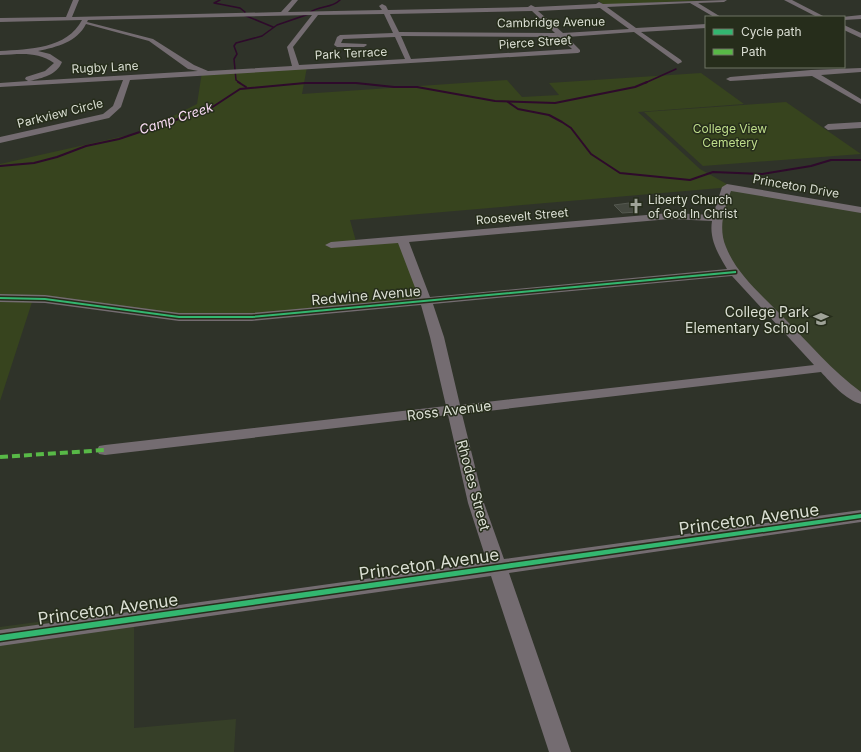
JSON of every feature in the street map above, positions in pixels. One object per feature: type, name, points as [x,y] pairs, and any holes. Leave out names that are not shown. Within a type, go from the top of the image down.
[{"type":"street","points":[[68,19],[76,0]]},
{"type":"street","points":[[283,14],[295,0]]},
{"type":"street","name":"Pierce Street","points":[[492,56],[578,51],[524,0]]},
{"type":"street","points":[[594,0],[678,62]]},
{"type":"street","points":[[386,12],[534,9],[724,0]]},
{"type":"street","points":[[787,0],[820,16]]},
{"type":"street","points":[[692,2],[716,16]]},
{"type":"street","points":[[0,20],[85,20],[316,14],[377,6],[386,12],[409,61]]},
{"type":"street","points":[[296,67],[290,48],[316,14]]},
{"type":"street","points":[[845,18],[861,17]]},
{"type":"street","points":[[0,53],[54,46],[71,37],[85,20]]},
{"type":"street","points":[[85,20],[151,40],[191,67],[211,72]]},
{"type":"street","name":"Cambridge Avenue","points":[[364,45],[337,45],[340,37],[396,35],[561,35],[705,26]]},
{"type":"street","points":[[845,28],[861,36]]},
{"type":"street","points":[[362,37],[367,54]]},
{"type":"street","points":[[48,55],[54,46]]},
{"type":"street","points":[[10,85],[40,76],[53,69],[58,62],[48,55],[20,51]]},
{"type":"street","name":"Park Terrace","points":[[211,72],[492,56]]},
{"type":"street","points":[[804,68],[861,102]]},
{"type":"street","points":[[730,79],[861,70]]},
{"type":"street","name":"Rugby Lane","points":[[0,86],[211,72]]},
{"type":"street","name":"Parkview Circle","points":[[0,140],[106,116],[117,107],[127,78]]},
{"type":"street","points":[[828,127],[861,125]]},
{"type":"street","name":"Princeton Drive","points":[[716,218],[727,187],[861,210]]},
{"type":"street","name":"Roosevelt Street","points":[[331,245],[670,216],[716,218]]},
{"type":"street","points":[[716,218],[720,244],[735,272],[824,368],[841,385],[861,399]]},
{"type":"street","name":"Rhodes Street","points":[[402,239],[426,301],[441,350],[476,503],[560,752]]},
{"type":"street","name":"Redwine Avenue","points":[[0,298],[45,299],[159,315],[202,318],[279,315],[735,272]]},
{"type":"street","name":"Ross Avenue","points":[[104,450],[824,368]]},
{"type":"street","name":"Princeton Avenue","points":[[0,638],[861,516]]},
{"type":"shaded area","name":"College Park Elementary School","points":[[732,187],[861,210],[861,396],[854,392],[736,271],[717,232],[719,209]]},
{"type":"shaded area","points":[[134,609],[134,728],[236,719],[234,752],[0,752],[0,627]]},
{"type":"green space","points":[[598,0],[703,0],[604,5]]},
{"type":"green space","points":[[307,67],[302,94],[507,80],[522,97],[559,95],[549,83],[701,73],[744,104],[638,112],[700,169],[732,187],[350,220],[357,245],[401,241],[423,303],[252,315],[186,315],[33,299],[0,401],[0,164],[142,132],[197,104],[202,72]]},
{"type":"green space","name":"College View Cemetery","points":[[786,102],[861,154],[703,166],[644,112]]},
{"type":"building","points":[[629,203],[637,212],[622,213],[614,205]]},
{"type":"waterway","points":[[220,0],[214,3],[240,8],[245,12],[244,15],[273,27]]},
{"type":"waterway","name":"Camp Creek","points":[[309,13],[317,9],[333,5],[340,0]]},
{"type":"waterway","name":"Camp Creek","points":[[240,83],[236,80],[234,59],[237,54],[234,46],[236,43],[262,36],[277,25],[309,14]]},
{"type":"waterway","points":[[645,83],[676,69]]},
{"type":"waterway","name":"Camp Creek","points":[[238,82],[246,87]]},
{"type":"waterway","points":[[0,166],[34,163],[57,157],[86,146],[119,139],[211,108],[240,89],[305,83],[356,83],[394,87],[417,87],[495,101],[555,103],[635,87],[647,82]]},
{"type":"waterway","points":[[508,102],[518,109],[549,115],[562,122],[571,128],[591,154],[620,173],[690,180],[713,172],[762,174],[811,166],[831,160],[861,160]]},
{"type":"marked path","points":[[0,457],[84,450],[105,450]]},
{"type":"cycle path","points":[[0,298],[45,299],[179,317],[252,317],[735,272]]},
{"type":"cycle path","points":[[0,638],[861,516]]},
{"type":"place","name":"Liberty Church of God In Christ","points":[[636,206]]},
{"type":"place","name":"College Park Elementary School","points":[[821,319]]}]
